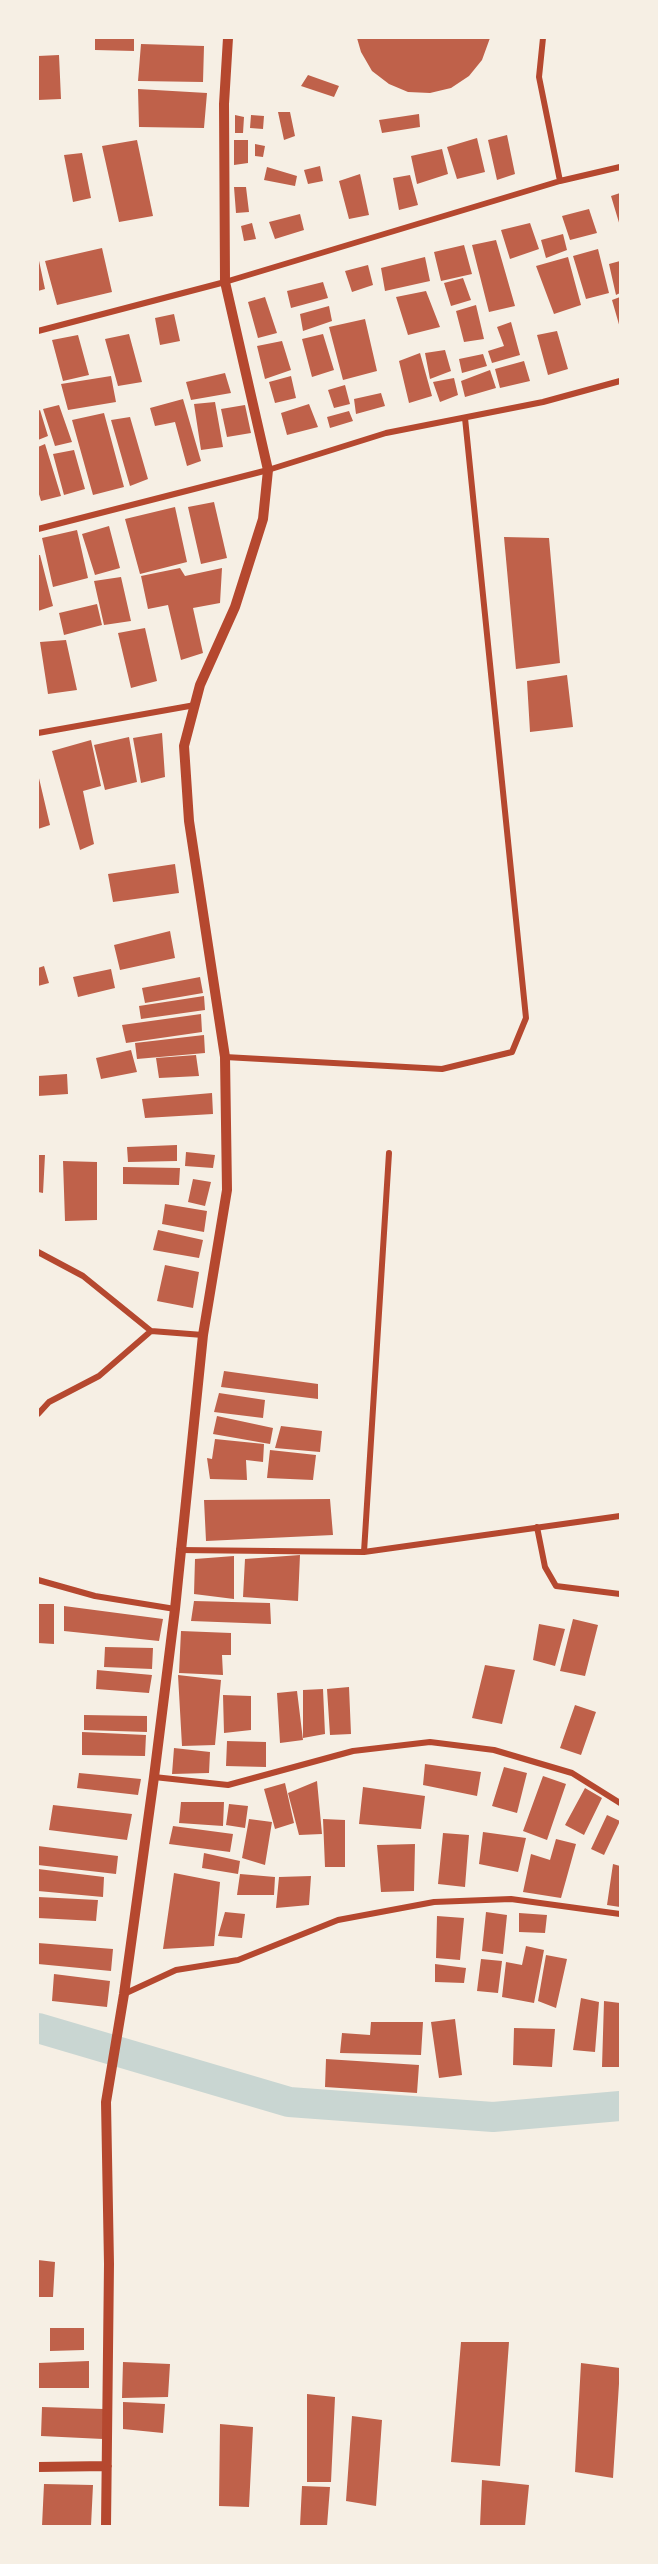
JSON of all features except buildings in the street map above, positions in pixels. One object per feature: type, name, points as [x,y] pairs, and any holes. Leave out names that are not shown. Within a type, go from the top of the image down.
[{"type":"street","points":[[106,2526],[109,2264],[106,2102],[124,1994],[154,1778],[175,1609],[203,1335],[227,1190],[225,1057],[189,821],[184,746],[200,685],[235,607],[263,519],[268,470],[225,282],[224,104],[228,38]]},
{"type":"street","points":[[543,38],[539,77],[560,181]]},
{"type":"street","points":[[38,331],[225,282],[560,181],[621,167]]},
{"type":"street","points":[[38,529],[268,470],[386,433],[543,402],[621,381]]},
{"type":"street","points":[[225,1057],[442,1069],[512,1052],[526,1018],[465,418]]},
{"type":"street","points":[[38,733],[195,705]]},
{"type":"street","points":[[364,1551],[389,1153]]},
{"type":"street","points":[[38,1252],[83,1276],[151,1331],[203,1335]]},
{"type":"street","points":[[38,1414],[49,1402],[99,1376],[151,1331]]},
{"type":"street","points":[[180,1550],[364,1551],[621,1516]]},
{"type":"street","points":[[537,1527],[545,1567],[556,1586],[621,1594]]},
{"type":"street","points":[[38,1580],[95,1596],[175,1609]]},
{"type":"street","points":[[154,1778],[228,1785],[353,1750],[430,1742],[494,1750],[572,1773],[621,1803]]},
{"type":"street","points":[[124,1994],[176,1970],[238,1960],[338,1920],[434,1902],[511,1899],[621,1914]]},
{"type":"street","points":[[38,2467],[107,2466]]},
{"type":"waterway","points":[[38,2028],[289,2102],[493,2117],[620,2106]]}]
